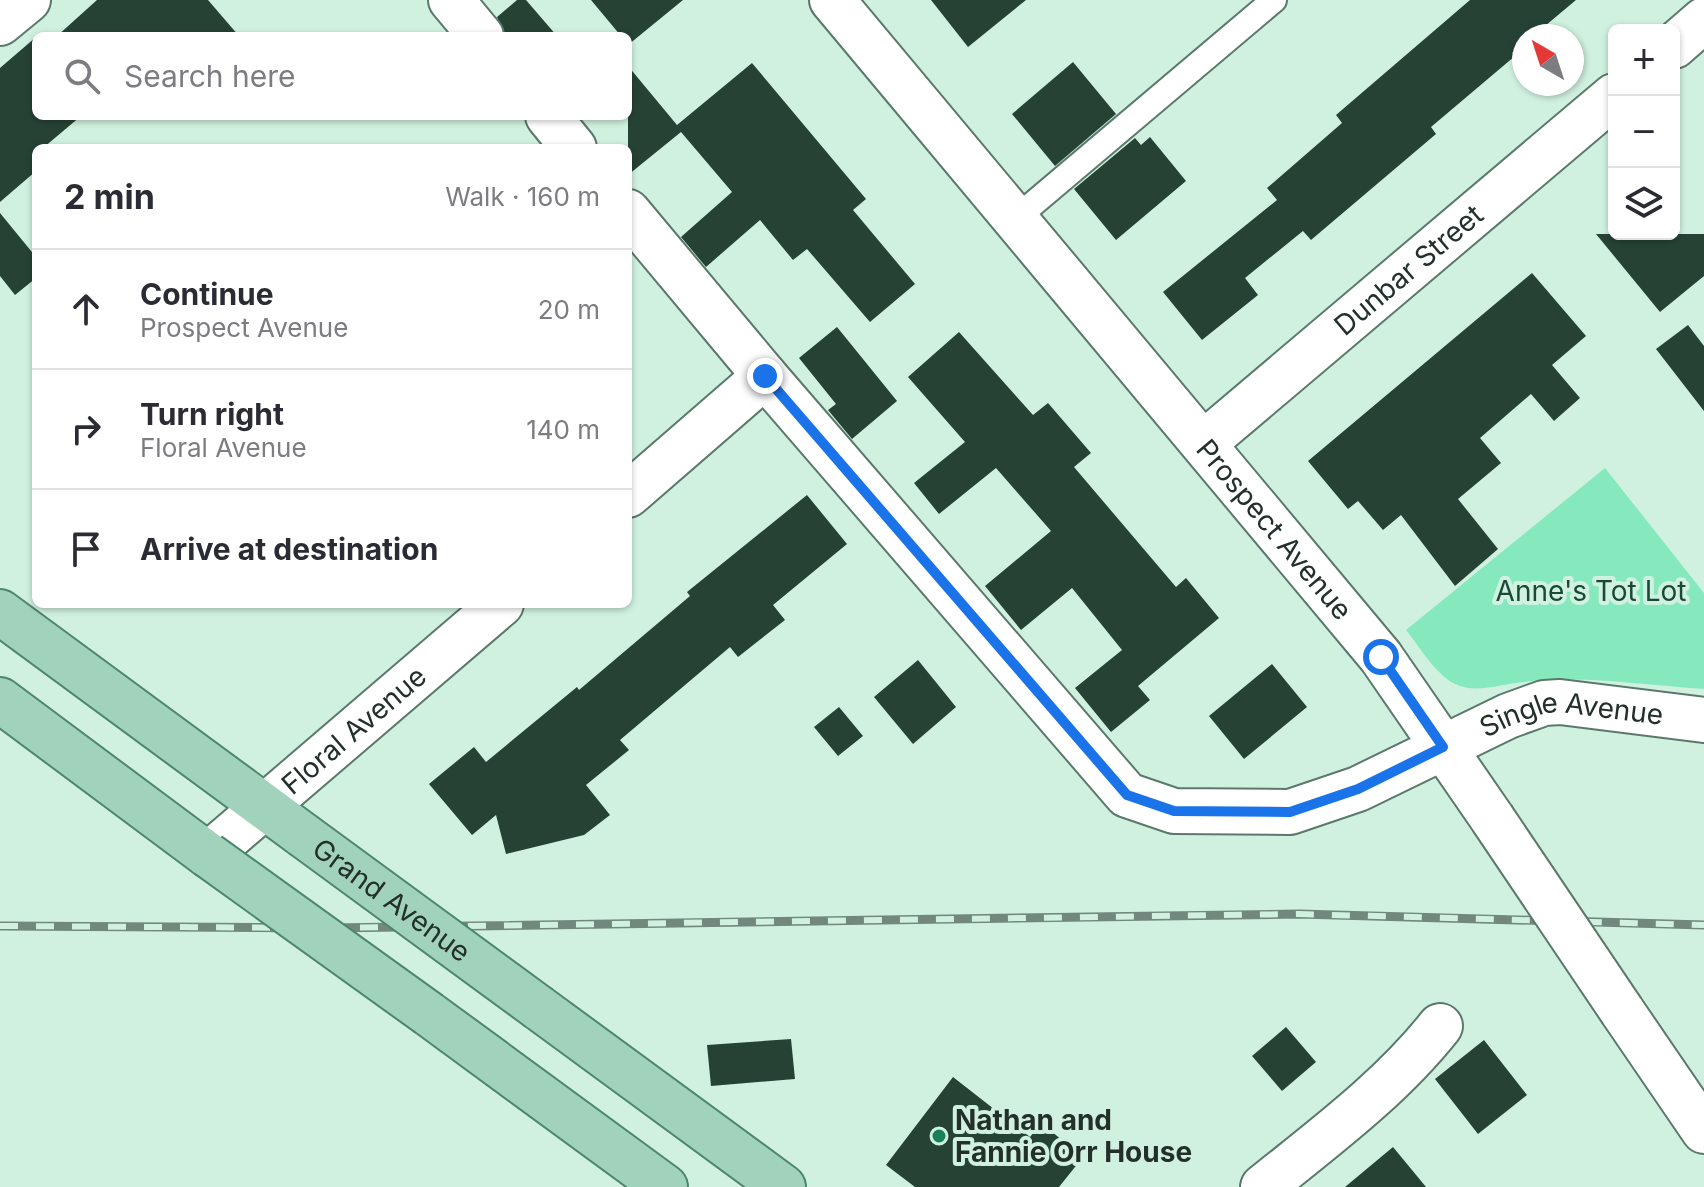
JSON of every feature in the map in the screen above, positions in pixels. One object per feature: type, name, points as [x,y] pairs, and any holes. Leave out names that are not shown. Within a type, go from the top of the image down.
[{"type":"main road","name":"Grand Avenue","points":[[0,612],[783,1187]]},
{"type":"main road","points":[[0,700],[665,1187]]},
{"type":"street","points":[[0,23],[28,0]]},
{"type":"street","points":[[451,0],[478,32]]},
{"type":"street","name":"Prospect Avenue","points":[[832,0],[1381,657],[1704,1131]]},
{"type":"street","points":[[1680,41],[1704,20]]},
{"type":"street","name":"Dunbar Street","points":[[1204,443],[1608,101]]},
{"type":"street","points":[[551,120],[571,144]]},
{"type":"street","points":[[632,217],[765,376],[1127,795],[1174,811],[1290,812],[1358,789],[1443,747]]},
{"type":"street","points":[[632,492],[765,376]]},
{"type":"street","name":"Floral Avenue","points":[[208,855],[496,608]]},
{"type":"street","name":"Single Avenue","points":[[1443,747],[1508,716],[1544,703],[1560,702],[1704,720]]},
{"type":"street","points":[[1263,1187],[1381,1088],[1414,1057],[1440,1026]]},
{"type":"lane","points":[[1015,219],[1274,0]]},
{"type":"green space","name":"Anne's Tot Lot","points":[[1605,468],[1704,593],[1704,689],[1563,680],[1477,688],[1462,687],[1448,679],[1434,667],[1406,630]]},
{"type":"building","points":[[97,0],[208,0],[236,32],[61,32]]},
{"type":"building","points":[[517,0],[526,0],[554,32],[503,32],[497,17]]},
{"type":"building","points":[[591,0],[683,0],[632,42],[632,32],[618,32]]},
{"type":"building","points":[[931,0],[1026,0],[968,47]]},
{"type":"building","points":[[1470,0],[1576,0],[1547,24],[1512,24],[1512,59],[1431,127],[1436,134],[1311,240],[1303,231],[1245,278],[1258,295],[1202,340],[1163,292],[1277,200],[1267,188],[1342,123],[1336,115]]},
{"type":"building","points":[[32,40],[32,120],[76,120],[48,144],[32,144],[32,174],[0,202],[0,68]]},
{"type":"building","points":[[1073,62],[1116,114],[1055,166],[1012,114]]},
{"type":"building","points":[[752,63],[866,199],[853,210],[915,284],[870,322],[807,249],[793,260],[760,220],[706,267],[681,237],[732,192],[681,132],[632,172],[628,120],[632,120],[632,71],[677,125]]},
{"type":"building","points":[[1150,137],[1186,181],[1116,240],[1074,189],[1135,138],[1141,145]]},
{"type":"building","points":[[0,213],[32,252],[32,281],[15,295],[0,276]]},
{"type":"building","points":[[1596,234],[1608,234],[1608,240],[1680,240],[1680,234],[1704,234],[1704,276],[1660,312]]},
{"type":"building","points":[[1532,273],[1586,336],[1552,365],[1580,398],[1554,421],[1531,394],[1480,438],[1501,463],[1458,499],[1498,549],[1455,586],[1401,515],[1383,530],[1358,501],[1348,509],[1308,461]]},
{"type":"building","points":[[1688,325],[1704,346],[1704,411],[1656,349]]},
{"type":"building","points":[[837,327],[897,401],[852,439],[828,410],[836,404],[799,358]]},
{"type":"building","points":[[959,332],[1033,415],[1048,403],[1091,453],[1074,467],[1176,587],[1186,578],[1219,618],[1138,686],[1150,700],[1111,732],[1075,688],[1122,650],[1072,588],[1021,630],[985,586],[1051,531],[996,468],[939,514],[914,483],[965,442],[908,377]]},
{"type":"building","points":[[807,495],[847,544],[773,605],[785,620],[738,657],[730,647],[620,740],[629,750],[586,785],[610,815],[584,835],[506,854],[496,815],[472,835],[429,784],[474,747],[486,762],[577,687],[579,690],[690,596],[687,592]]},
{"type":"building","points":[[918,660],[956,707],[913,744],[874,697]]},
{"type":"building","points":[[1272,664],[1307,707],[1244,759],[1209,716]]},
{"type":"building","points":[[839,707],[863,736],[838,756],[814,727]]},
{"type":"building","points":[[1286,1027],[1316,1062],[1282,1091],[1252,1056]]},
{"type":"building","points":[[791,1039],[795,1079],[711,1086],[707,1045]]},
{"type":"building","points":[[1484,1040],[1527,1095],[1478,1134],[1435,1079]]},
{"type":"building","points":[[953,1077],[1030,1137],[1041,1123],[1083,1157],[1059,1187],[915,1187],[886,1165]]},
{"type":"building","points":[[1393,1147],[1426,1187],[1345,1187]]},
{"type":"railway","points":[[0,926],[328,928],[1299,914],[1704,925]]},
{"type":"place","name":"Nathan and Fannie Orr House","points":[[939,1136]]},
{"type":"route","points":[[765,376],[1127,795],[1174,811],[1290,812],[1358,789],[1443,747],[1381,657]]}]
